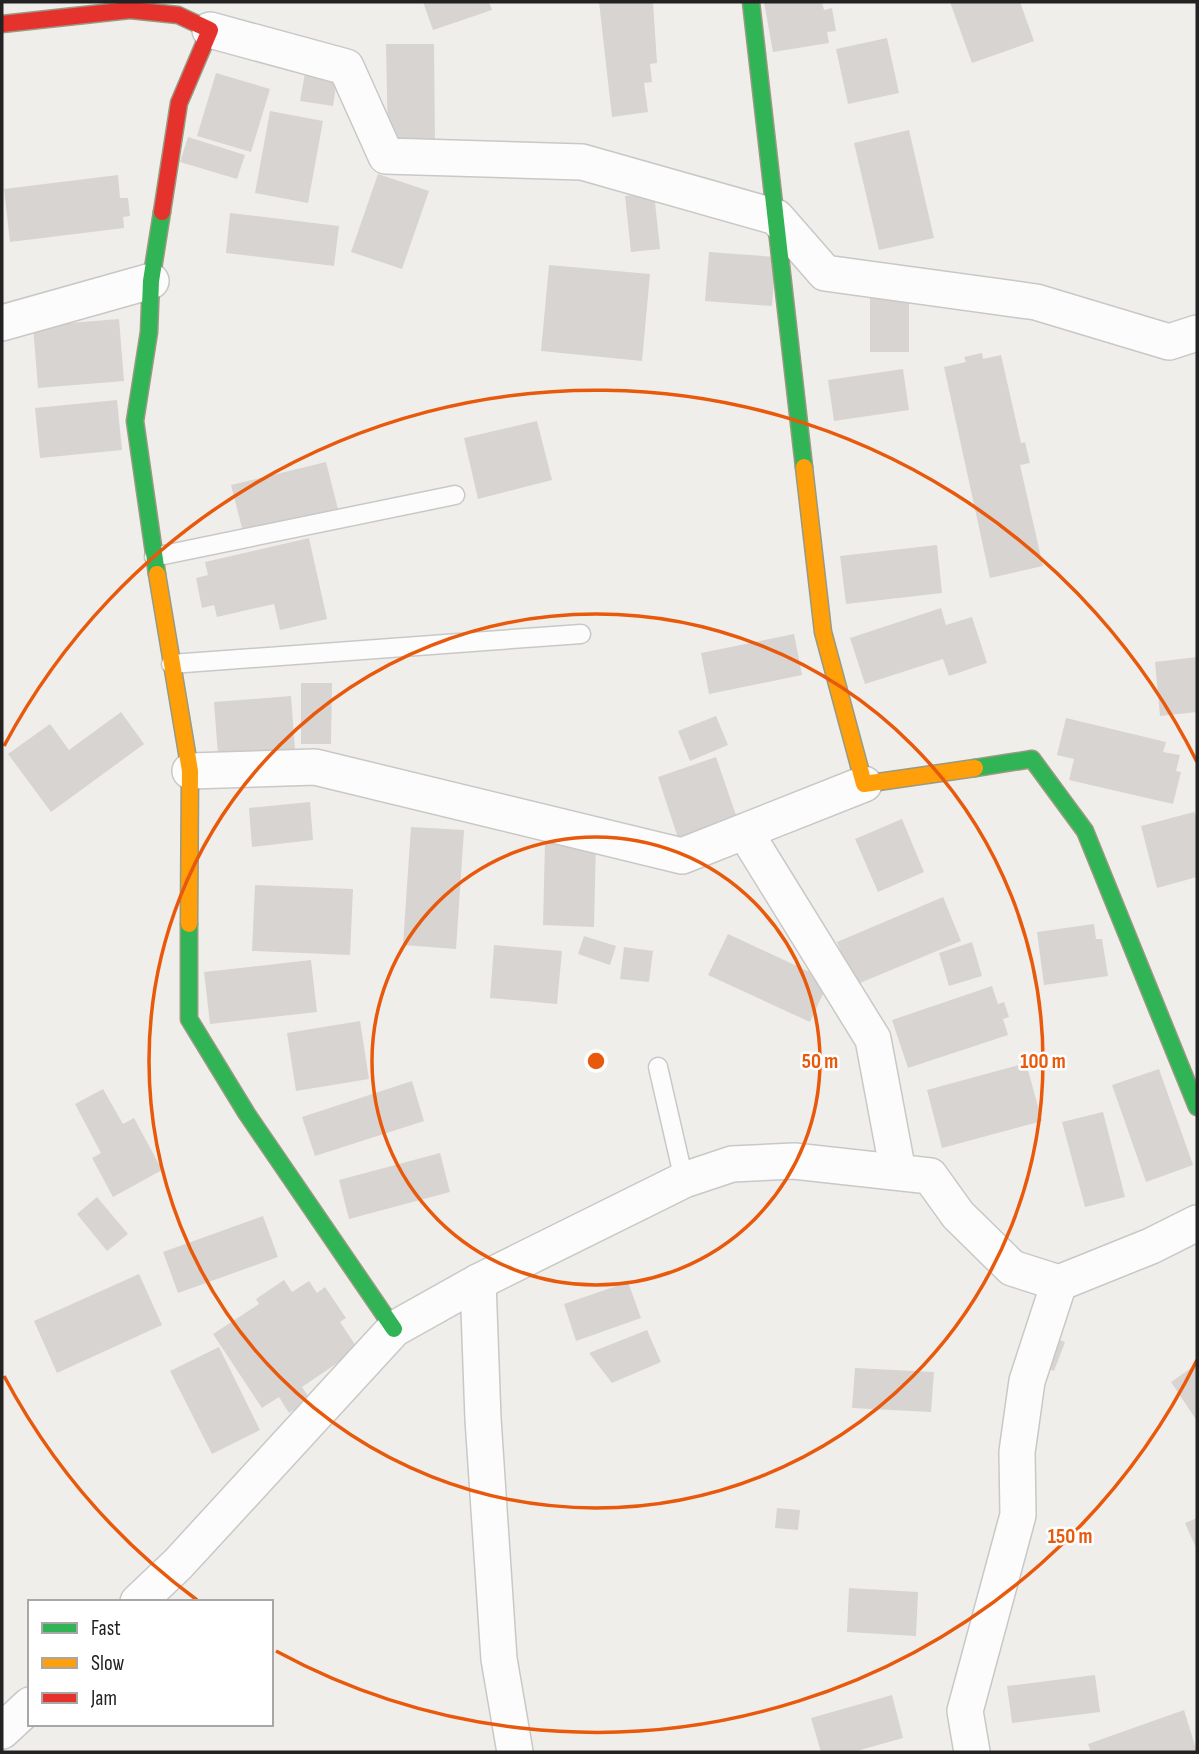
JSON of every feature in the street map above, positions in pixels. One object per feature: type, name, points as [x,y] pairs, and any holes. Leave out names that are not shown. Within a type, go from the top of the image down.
[{"type":"street","points":[[751,2],[823,632],[864,784]]},
{"type":"street","points":[[2,23],[130,10],[178,15],[210,30],[346,67],[386,156],[582,162],[776,217],[825,273],[1036,302],[1169,342],[1197,333]]},
{"type":"street","points":[[210,30],[179,103],[151,281],[149,332],[135,421],[154,557],[190,771],[190,1019],[247,1114],[394,1329]]},
{"type":"street","points":[[2,323],[151,281]]},
{"type":"street","points":[[190,771],[314,768],[682,856],[864,784],[1032,760],[1084,831],[1197,1107]]},
{"type":"street","points":[[745,832],[873,1039],[898,1172]]},
{"type":"street","points":[[140,1600],[178,1564],[394,1329],[478,1282],[684,1180],[732,1164],[794,1161],[930,1176],[958,1215],[1012,1268],[1059,1283],[1151,1246],[1197,1223]]},
{"type":"street","points":[[478,1282],[482,1419],[499,1659],[514,1752]]},
{"type":"street","points":[[972,1752],[965,1711],[1018,1516],[1017,1452],[1027,1381],[1059,1283]]},
{"type":"street","points":[[2,1731],[28,1706]]},
{"type":"lane","points":[[154,557],[455,495]]},
{"type":"lane","points":[[172,664],[582,634]]},
{"type":"lane","points":[[658,1067],[684,1180]]},
{"type":"building","points":[[423,2],[489,2],[492,10],[433,30]]},
{"type":"building","points":[[599,2],[653,2],[657,63],[650,64],[652,82],[644,83],[648,112],[612,117]]},
{"type":"building","points":[[764,2],[822,2],[824,10],[832,8],[836,31],[827,32],[829,43],[773,52]]},
{"type":"building","points":[[950,2],[1020,2],[1034,41],[972,63]]},
{"type":"building","points":[[887,38],[899,93],[848,104],[836,49]]},
{"type":"building","points":[[386,44],[434,44],[435,143],[388,143]]},
{"type":"building","points":[[306,67],[338,72],[333,106],[300,101]]},
{"type":"building","points":[[216,73],[270,89],[251,152],[197,136]]},
{"type":"building","points":[[270,111],[323,121],[308,203],[255,193]]},
{"type":"building","points":[[909,130],[934,238],[879,250],[854,143]]},
{"type":"building","points":[[188,137],[245,155],[237,179],[180,162]]},
{"type":"building","points":[[378,174],[429,191],[402,269],[351,252]]},
{"type":"building","points":[[118,175],[120,198],[128,198],[130,216],[123,217],[124,228],[10,242],[4,189]]},
{"type":"building","points":[[654,193],[660,249],[631,252],[625,196]]},
{"type":"building","points":[[230,213],[339,226],[334,266],[226,253]]},
{"type":"building","points":[[709,252],[776,257],[772,306],[705,301]]},
{"type":"building","points":[[549,265],[650,274],[642,361],[541,351]]},
{"type":"building","points":[[909,291],[909,352],[870,352],[870,292]]},
{"type":"building","points":[[119,319],[124,381],[38,388],[33,326]]},
{"type":"building","points":[[982,353],[983,359],[1001,355],[1021,443],[1025,442],[1030,463],[1020,465],[1043,566],[990,578],[944,367],[966,362],[964,357]]},
{"type":"building","points":[[903,369],[909,410],[834,421],[828,380]]},
{"type":"building","points":[[117,400],[122,450],[40,458],[35,408]]},
{"type":"building","points":[[537,421],[552,480],[478,499],[464,438]]},
{"type":"building","points":[[326,462],[338,509],[243,532],[231,485]]},
{"type":"building","points":[[309,538],[327,619],[280,630],[274,604],[217,617],[214,605],[202,608],[196,578],[208,575],[205,562]]},
{"type":"building","points":[[937,545],[942,593],[846,604],[840,556]]},
{"type":"building","points":[[941,608],[946,625],[972,617],[987,663],[949,676],[943,659],[865,684],[850,638]]},
{"type":"building","points":[[794,634],[802,675],[709,694],[701,653]]},
{"type":"building","points":[[1197,657],[1197,712],[1160,716],[1155,662]]},
{"type":"building","points":[[301,683],[332,683],[331,744],[301,744]]},
{"type":"building","points":[[291,696],[295,750],[218,756],[214,702]]},
{"type":"building","points":[[121,712],[144,744],[51,812],[8,754],[50,724],[69,750]]},
{"type":"building","points":[[716,716],[728,745],[690,761],[678,731]]},
{"type":"building","points":[[1066,718],[1166,742],[1163,752],[1180,755],[1176,771],[1181,772],[1173,804],[1069,780],[1074,759],[1057,755]]},
{"type":"building","points":[[716,757],[739,824],[680,844],[658,777]]},
{"type":"building","points":[[310,802],[313,840],[252,847],[249,808]]},
{"type":"building","points":[[1194,812],[1197,817],[1197,877],[1157,888],[1141,826]]},
{"type":"building","points":[[902,819],[924,872],[878,892],[855,839]]},
{"type":"building","points":[[411,827],[464,830],[456,949],[403,945]]},
{"type":"building","points":[[545,841],[596,842],[594,927],[543,925]]},
{"type":"building","points":[[255,885],[353,889],[350,955],[252,951]]},
{"type":"building","points":[[943,897],[961,941],[855,985],[837,942]]},
{"type":"building","points":[[1094,924],[1096,939],[1102,939],[1108,976],[1044,985],[1037,932]]},
{"type":"building","points":[[728,934],[829,981],[810,1022],[708,975]]},
{"type":"building","points":[[584,936],[616,946],[610,965],[578,954]]},
{"type":"building","points":[[972,942],[982,976],[949,986],[939,953]]},
{"type":"building","points":[[494,945],[562,951],[557,1004],[490,998]]},
{"type":"building","points":[[624,947],[653,951],[649,982],[620,979]]},
{"type":"building","points":[[311,960],[317,1012],[210,1024],[204,972]]},
{"type":"building","points":[[992,986],[998,1004],[1004,1002],[1009,1017],[1003,1019],[1008,1035],[908,1068],[892,1020]]},
{"type":"building","points":[[360,1021],[369,1079],[296,1091],[287,1033]]},
{"type":"building","points":[[1026,1063],[1042,1121],[942,1148],[927,1090]]},
{"type":"building","points":[[1159,1069],[1193,1165],[1146,1182],[1112,1085]]},
{"type":"building","points":[[412,1081],[424,1121],[315,1156],[302,1117]]},
{"type":"building","points":[[103,1089],[123,1124],[134,1118],[162,1170],[113,1197],[92,1158],[101,1153],[75,1104]]},
{"type":"building","points":[[1103,1112],[1125,1197],[1085,1207],[1062,1122]]},
{"type":"building","points":[[440,1153],[450,1192],[349,1219],[339,1180]]},
{"type":"building","points":[[97,1197],[128,1234],[107,1251],[77,1214]]},
{"type":"building","points":[[263,1216],[278,1257],[178,1293],[163,1252]]},
{"type":"building","points":[[139,1274],[162,1325],[57,1373],[34,1321]]},
{"type":"building","points":[[284,1280],[292,1292],[309,1281],[317,1293],[325,1287],[346,1318],[340,1322],[358,1349],[302,1387],[310,1399],[289,1413],[279,1397],[262,1408],[213,1334],[259,1304],[256,1299]]},
{"type":"building","points":[[628,1282],[641,1318],[576,1341],[564,1304]]},
{"type":"building","points":[[647,1330],[661,1362],[612,1383],[589,1353]]},
{"type":"building","points":[[1036,1330],[1065,1342],[1054,1371],[1024,1359]]},
{"type":"building","points":[[219,1347],[260,1430],[212,1454],[170,1371]]},
{"type":"building","points":[[1197,1364],[1197,1421],[1171,1382]]},
{"type":"building","points":[[855,1368],[934,1372],[931,1412],[852,1408]]},
{"type":"building","points":[[777,1508],[800,1510],[798,1530],[775,1528]]},
{"type":"building","points":[[1197,1518],[1197,1550],[1185,1523]]},
{"type":"building","points":[[849,1588],[918,1592],[916,1636],[847,1632]]},
{"type":"building","points":[[1095,1675],[1100,1712],[1012,1723],[1007,1686]]},
{"type":"building","points":[[892,1695],[903,1738],[853,1752],[821,1752],[811,1718]]},
{"type":"building","points":[[1184,1710],[1197,1752],[1091,1752],[1088,1744]]},
{"type":"traffic: fast","points":[[751,2],[804,467]]},
{"type":"traffic: fast","points":[[157,574],[135,421],[149,332],[151,281],[162,212]]},
{"type":"traffic: fast","points":[[975,768],[1032,759],[1085,831],[1197,1107]]},
{"type":"traffic: fast","points":[[189,924],[189,1019],[247,1114],[394,1329]]},
{"type":"traffic: slow","points":[[804,467],[823,632],[864,784],[975,768]]},
{"type":"traffic: slow","points":[[157,574],[190,771],[189,924]]},
{"type":"traffic: jam","points":[[2,24],[130,10],[178,15],[210,30],[179,103],[162,212]]}]
